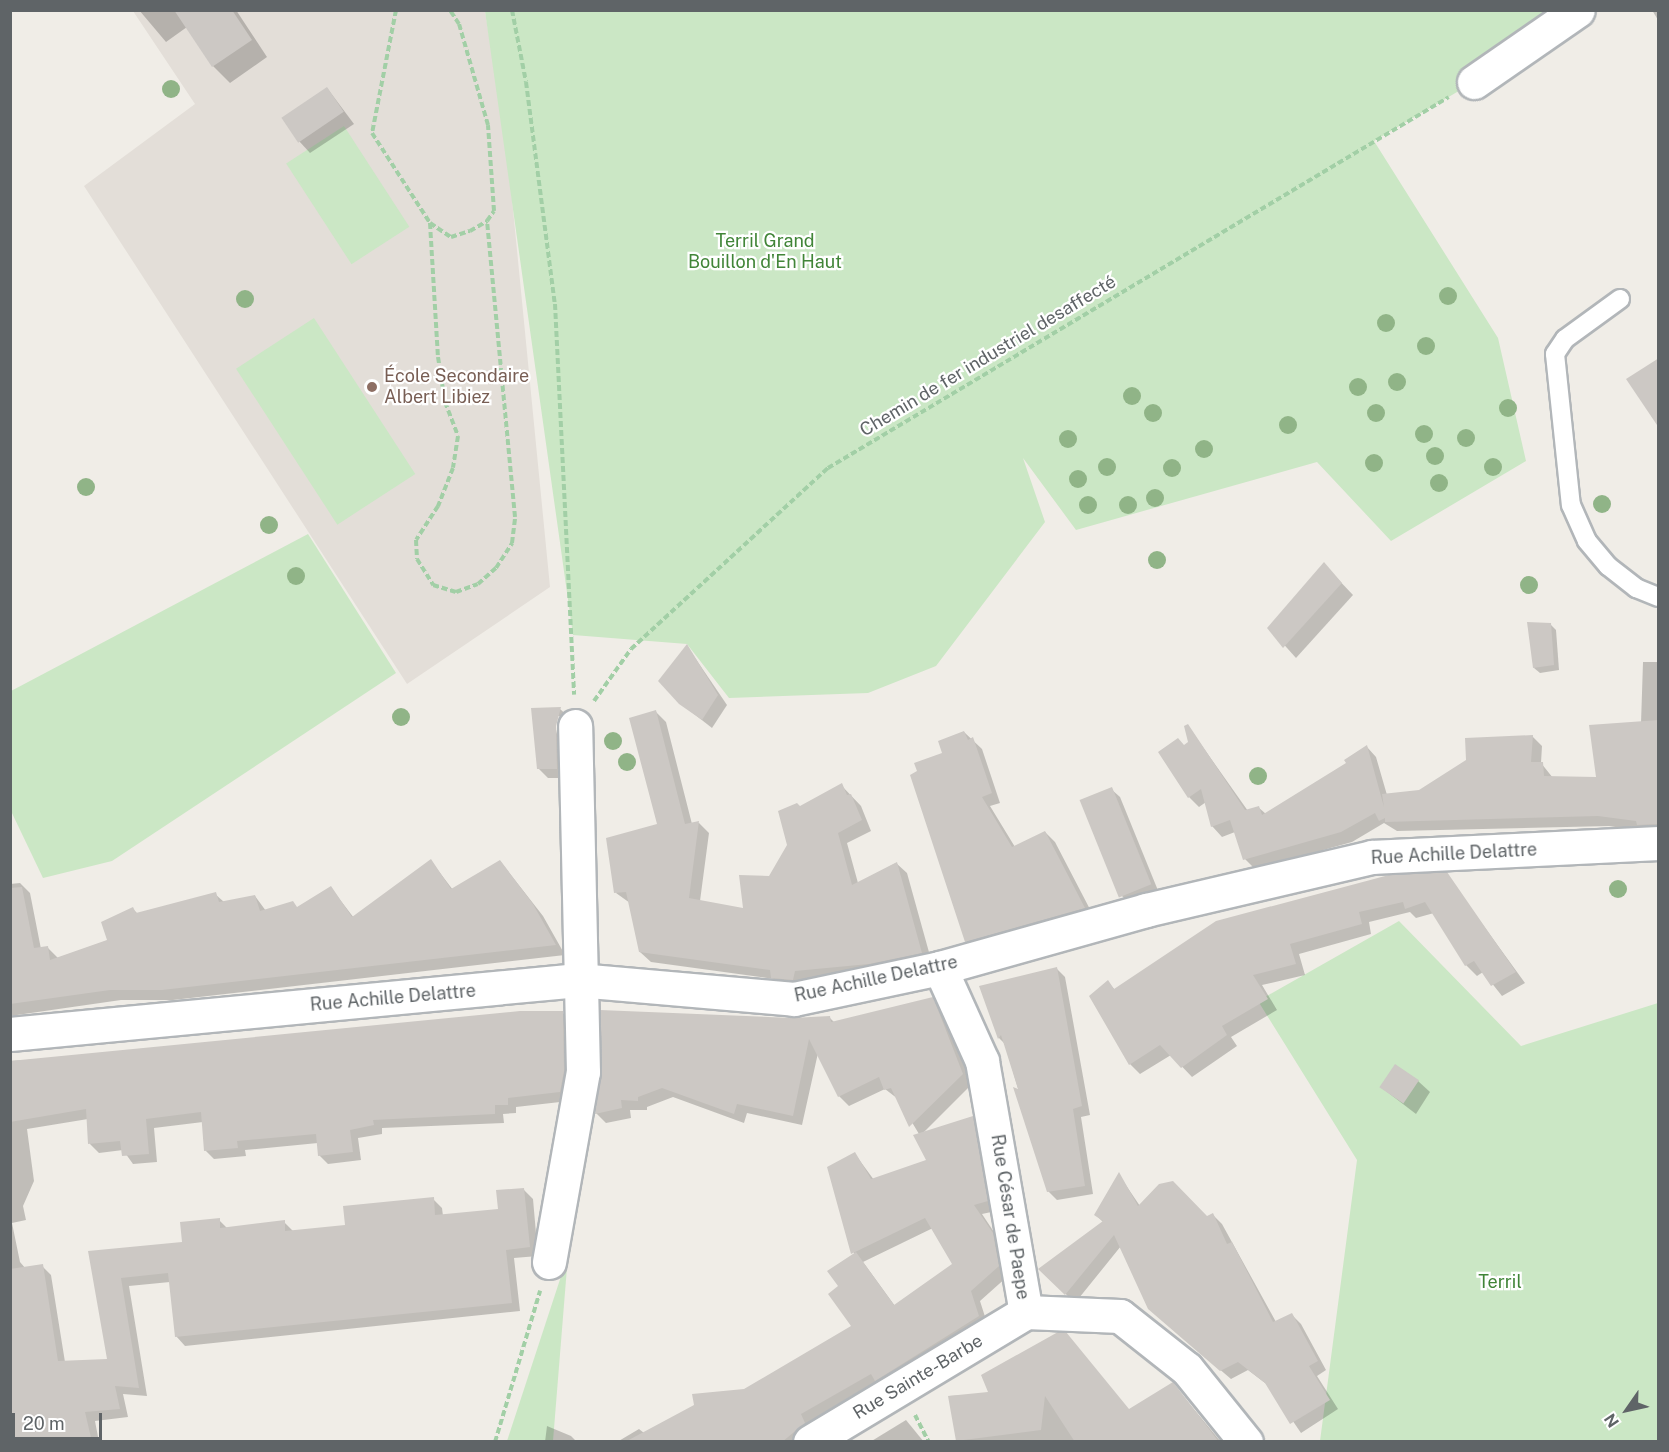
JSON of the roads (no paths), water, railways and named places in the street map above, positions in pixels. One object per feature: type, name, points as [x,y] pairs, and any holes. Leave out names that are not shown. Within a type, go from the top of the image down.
[{"type":"street","points":[[1474,82],[1578,10]]},
{"type":"street","points":[[549,1262],[583,1072],[578,980],[575,726]]},
{"type":"street","name":"Rue Achille Delattre","points":[[10,1034],[578,980],[794,999],[940,968],[1146,910],[1372,857],[1659,843]]},
{"type":"street","name":"Rue César de Paepe","points":[[940,968],[982,1061],[1026,1312],[1120,1316],[1187,1369],[1246,1442]]},
{"type":"street","name":"Rue Sainte-Barbe","points":[[810,1442],[1026,1312]]},
{"type":"lane","points":[[1620,299],[1565,339],[1555,354],[1571,505],[1587,541],[1608,566],[1636,588],[1659,597]]},
{"type":"place","name":"École Secondaire Albert Libiez","points":[[372,387]]},
{"type":"park label","name":"Terril Grand Bouillon d'En Haut","points":[[765,252]]},
{"type":"park label","name":"Terril","points":[[1500,1282]]}]
